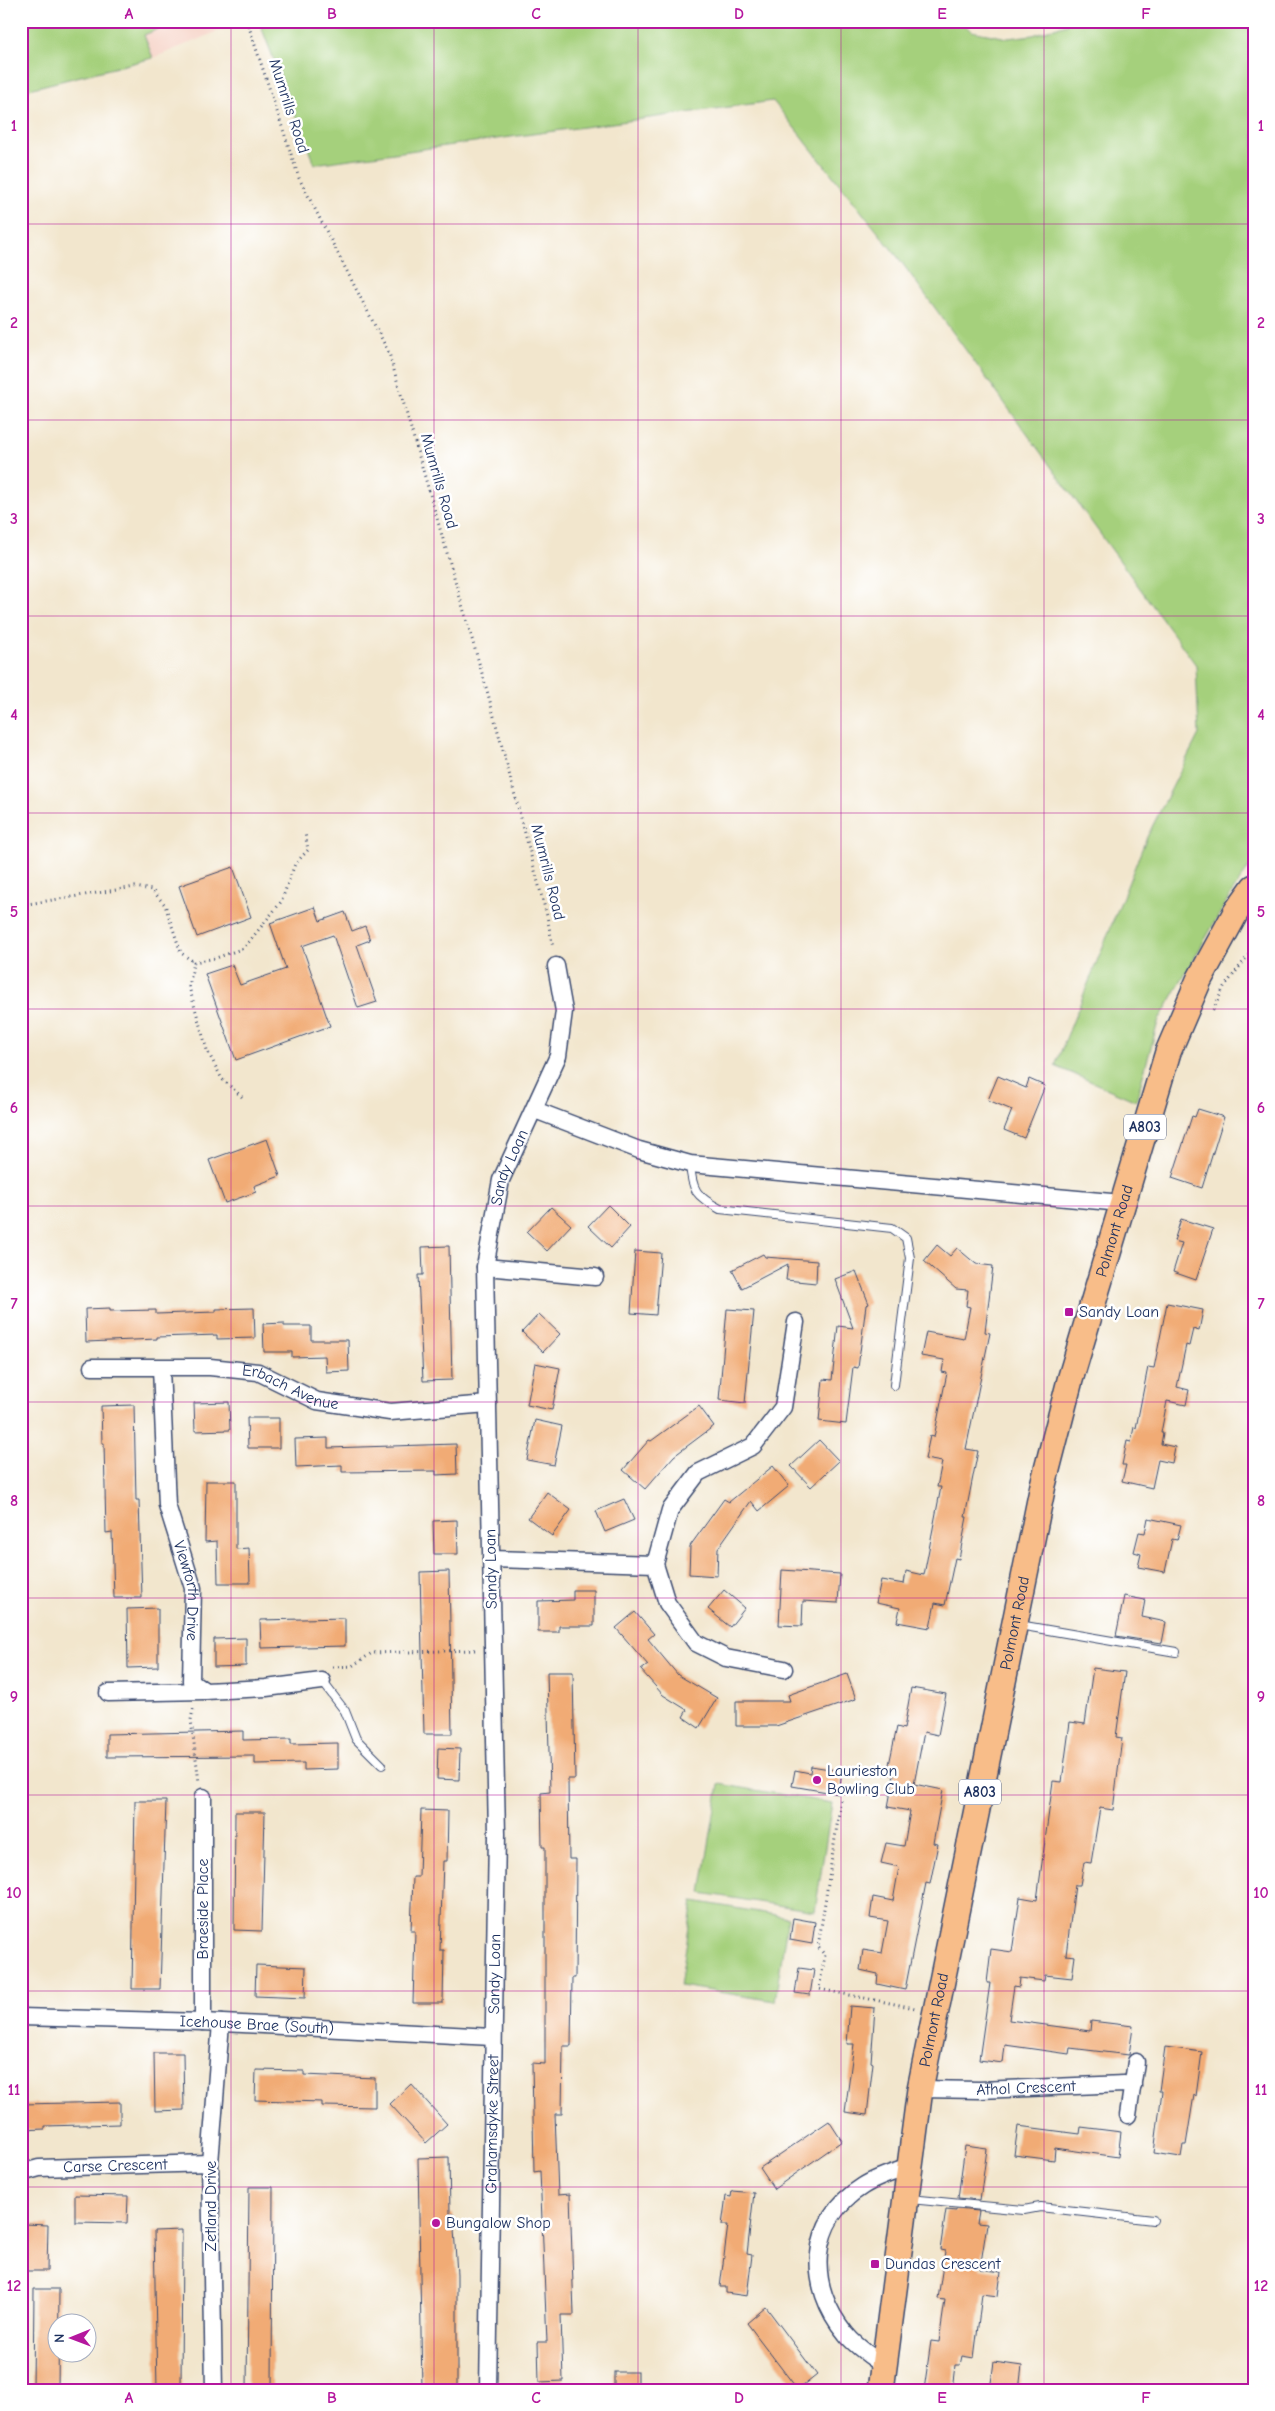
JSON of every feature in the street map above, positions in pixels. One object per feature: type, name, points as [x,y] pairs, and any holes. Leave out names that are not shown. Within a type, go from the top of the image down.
[{"type":"main road","name":"Polmont Road","points":[[881,2390],[920,2089],[1014,1624],[1046,1476],[1070,1380],[1168,1052],[1199,980],[1236,912],[1254,887]]},
{"type":"street","name":"Sandy Loan","points":[[492,2037],[497,1834],[485,1267],[501,1180],[535,1110],[558,1056],[564,1011],[556,966]]},
{"type":"street","name":"Sandy Loan","points":[[535,1110],[639,1150],[690,1164],[1122,1203]]},
{"type":"street","points":[[485,1267],[595,1277]]},
{"type":"street","points":[[784,1669],[726,1658],[696,1643],[667,1603],[655,1564],[670,1510],[698,1473],[753,1446],[783,1407],[796,1322]]},
{"type":"street","name":"Erbach Avenue","points":[[92,1367],[210,1367],[258,1372],[317,1401],[390,1412],[488,1404]]},
{"type":"street","name":"Viewforth Drive","points":[[161,1368],[167,1505],[193,1588],[191,1682],[200,1691]]},
{"type":"street","points":[[491,1559],[655,1564]]},
{"type":"street","points":[[108,1693],[266,1688],[322,1681]]},
{"type":"street","name":"Braeside Place","points":[[203,1797],[203,2022]]},
{"type":"street","name":"Icehouse Brae (South)","points":[[21,2017],[203,2022],[492,2037]]},
{"type":"street","name":"Zetland Drive","points":[[214,2390],[210,2163],[221,2023]]},
{"type":"street","name":"Grahamsdyke Street","points":[[488,2390],[492,2037]]},
{"type":"street","points":[[1128,2115],[1136,2062]]},
{"type":"street","name":"Athol Crescent","points":[[920,2089],[978,2090],[1105,2084],[1133,2086]]},
{"type":"street","name":"Carse Crescent","points":[[21,2173],[39,2168],[210,2163]]},
{"type":"street","points":[[884,2366],[846,2334],[831,2312],[820,2285],[818,2255],[828,2222],[843,2202],[863,2186],[909,2167]]},
{"type":"lane","points":[[690,1164],[692,1184],[705,1200],[720,1209],[892,1228],[906,1238],[910,1258],[894,1385]]},
{"type":"lane","points":[[1014,1624],[1176,1652]]},
{"type":"lane","points":[[322,1681],[345,1711],[356,1739],[382,1765]]},
{"type":"lane","points":[[906,2198],[1024,2210],[1040,2207],[1152,2220]]},
{"type":"path","name":"Mumrills Road","points":[[247,21],[299,178],[389,353],[488,694],[547,916],[556,966]]},
{"type":"path","points":[[21,905],[135,887],[152,890],[165,905],[181,953],[194,962],[216,958],[244,948],[281,902],[295,864],[308,850],[305,833]]},
{"type":"path","points":[[194,962],[189,987],[207,1050],[222,1079],[242,1097]]},
{"type":"path","points":[[322,1681],[322,1667],[352,1666],[372,1653],[493,1650]]},
{"type":"path","points":[[200,1691],[191,1720],[197,1774],[203,1797]]},
{"type":"path","points":[[841,1800],[818,1947],[825,1955],[819,1989],[935,2012]]},
{"type":"shaded area","points":[[177,21],[231,21],[233,25],[153,58],[144,35]]},
{"type":"green space","points":[[21,21],[177,21],[144,35],[153,58],[21,91]]},
{"type":"green space","points":[[259,21],[961,21],[971,31],[1008,38],[1033,35],[1076,21],[1243,21],[1254,24],[1254,859],[1228,899],[1158,1022],[1136,1101],[1055,1066],[1146,839],[1199,734],[1196,665],[897,256],[773,101],[314,164]]},
{"type":"green space","points":[[719,1784],[832,1803],[815,1911],[701,1893]]},
{"type":"green space","points":[[693,1901],[788,1917],[775,2001],[680,1986]]},
{"type":"building","points":[[233,867],[251,917],[197,937],[179,886]]},
{"type":"building","points":[[315,907],[320,921],[345,912],[352,931],[365,926],[370,940],[357,945],[377,1002],[358,1008],[333,935],[302,946],[330,1026],[236,1060],[205,974],[232,965],[240,985],[286,969],[270,923]]},
{"type":"building","points":[[998,1076],[1026,1088],[1029,1079],[1045,1086],[1024,1138],[1004,1130],[1012,1110],[988,1100]]},
{"type":"building","points":[[1198,1109],[1224,1117],[1202,1188],[1172,1178],[1192,1116],[1195,1117]]},
{"type":"building","points":[[267,1139],[280,1176],[254,1186],[256,1192],[225,1203],[209,1160]]},
{"type":"building","points":[[608,1205],[630,1227],[611,1248],[588,1226]]},
{"type":"building","points":[[551,1207],[571,1225],[547,1251],[527,1232]]},
{"type":"building","points":[[1181,1219],[1213,1229],[1196,1280],[1173,1272],[1182,1243],[1174,1241]]},
{"type":"building","points":[[937,1245],[950,1256],[957,1248],[976,1264],[993,1266],[985,1332],[990,1333],[966,1449],[978,1451],[965,1517],[967,1517],[959,1559],[955,1558],[945,1605],[935,1603],[930,1628],[897,1622],[900,1608],[876,1603],[881,1580],[904,1584],[906,1571],[924,1575],[941,1487],[937,1487],[942,1462],[925,1459],[930,1436],[934,1437],[947,1373],[942,1372],[944,1360],[921,1356],[926,1332],[964,1339],[970,1307],[966,1306],[968,1290],[956,1289],[924,1261]]},
{"type":"building","points":[[449,1246],[452,1380],[423,1381],[418,1275],[423,1275],[422,1247]]},
{"type":"building","points":[[635,1251],[661,1253],[656,1315],[631,1313]]},
{"type":"building","points":[[763,1254],[765,1257],[817,1261],[816,1283],[786,1280],[788,1264],[742,1288],[732,1270]]},
{"type":"building","points":[[856,1271],[869,1304],[866,1305],[858,1368],[853,1367],[846,1424],[819,1421],[823,1379],[832,1380],[838,1326],[853,1328],[835,1279]]},
{"type":"building","points":[[1167,1303],[1203,1310],[1199,1331],[1193,1329],[1189,1346],[1186,1345],[1177,1387],[1189,1390],[1186,1405],[1167,1401],[1161,1433],[1163,1433],[1161,1444],[1175,1447],[1172,1463],[1158,1460],[1152,1488],[1122,1481],[1126,1465],[1122,1465],[1127,1441],[1131,1442],[1134,1427],[1136,1428],[1148,1367],[1154,1368]]},
{"type":"building","points":[[110,1308],[110,1311],[156,1310],[156,1314],[216,1312],[216,1309],[254,1308],[255,1338],[217,1339],[217,1335],[86,1342],[85,1309]]},
{"type":"building","points":[[727,1309],[754,1311],[745,1403],[719,1400]]},
{"type":"building","points":[[539,1314],[560,1334],[543,1352],[522,1332]]},
{"type":"building","points":[[284,1323],[284,1326],[311,1326],[311,1340],[348,1340],[349,1371],[326,1372],[325,1356],[292,1357],[292,1352],[264,1352],[263,1324]]},
{"type":"building","points":[[535,1363],[560,1368],[552,1410],[527,1405]]},
{"type":"building","points":[[229,1402],[230,1430],[195,1431],[194,1403]]},
{"type":"building","points":[[134,1405],[136,1500],[139,1500],[142,1598],[114,1598],[112,1532],[106,1533],[104,1443],[102,1443],[101,1406]]},
{"type":"building","points":[[699,1406],[714,1426],[674,1456],[645,1489],[623,1470],[649,1440],[651,1441]]},
{"type":"building","points":[[247,1418],[279,1418],[279,1448],[248,1448]]},
{"type":"building","points":[[535,1420],[562,1426],[554,1465],[527,1460]]},
{"type":"building","points":[[328,1438],[328,1448],[456,1444],[457,1474],[436,1475],[436,1471],[342,1472],[342,1465],[296,1467],[295,1439]]},
{"type":"building","points":[[819,1440],[839,1461],[811,1487],[791,1466]]},
{"type":"building","points":[[773,1466],[789,1486],[759,1511],[751,1501],[718,1548],[717,1576],[689,1574],[690,1546],[724,1499],[729,1502]]},
{"type":"building","points":[[206,1481],[236,1481],[236,1549],[249,1548],[250,1583],[218,1583],[217,1541],[205,1542]]},
{"type":"building","points":[[547,1492],[571,1510],[552,1536],[528,1518]]},
{"type":"building","points":[[624,1499],[634,1520],[605,1532],[596,1511]]},
{"type":"building","points":[[1148,1518],[1181,1525],[1177,1540],[1172,1539],[1165,1572],[1138,1567],[1141,1554],[1134,1552],[1139,1532],[1145,1533]]},
{"type":"building","points":[[457,1520],[458,1554],[434,1554],[433,1521]]},
{"type":"building","points":[[782,1570],[840,1574],[838,1603],[803,1601],[802,1626],[779,1625]]},
{"type":"building","points":[[449,1571],[452,1734],[424,1734],[420,1572]]},
{"type":"building","points":[[573,1590],[594,1590],[594,1626],[559,1626],[559,1632],[538,1632],[538,1601],[573,1600]]},
{"type":"building","points":[[724,1590],[745,1608],[730,1627],[708,1609]]},
{"type":"building","points":[[1124,1596],[1145,1600],[1142,1617],[1166,1622],[1162,1643],[1116,1636]]},
{"type":"building","points":[[158,1608],[158,1667],[128,1668],[127,1609]]},
{"type":"building","points":[[635,1612],[654,1634],[648,1639],[678,1675],[717,1698],[699,1728],[683,1717],[687,1710],[663,1695],[641,1670],[648,1665],[616,1628]]},
{"type":"building","points":[[345,1618],[345,1646],[261,1648],[260,1620]]},
{"type":"building","points":[[246,1638],[246,1666],[214,1667],[214,1639]]},
{"type":"building","points":[[1093,1668],[1125,1672],[1116,1737],[1122,1738],[1113,1810],[1100,1808],[1091,1863],[1084,1862],[1080,1885],[1075,1885],[1066,1955],[1075,1956],[1072,1978],[1045,1975],[1044,1981],[1020,1978],[1019,1987],[1014,1986],[1009,2020],[1090,2031],[1091,2021],[1133,2026],[1129,2055],[1070,2048],[1069,2054],[1005,2045],[1003,2063],[979,2060],[990,1983],[987,1983],[991,1949],[1012,1952],[1020,1897],[1037,1900],[1053,1781],[1062,1782],[1070,1722],[1085,1724]]},
{"type":"building","points":[[547,1672],[573,1672],[575,1779],[568,1779],[569,1859],[576,1859],[575,1978],[572,1978],[571,2046],[563,2046],[562,2114],[555,2114],[558,2195],[570,2194],[574,2315],[561,2315],[563,2381],[539,2382],[538,2342],[547,2342],[540,2171],[534,2172],[532,2063],[545,2064],[545,1847],[542,1847],[541,1793],[550,1792]]},
{"type":"building","points":[[847,1674],[856,1699],[776,1726],[736,1726],[736,1701],[790,1701],[788,1695]]},
{"type":"building","points":[[911,1688],[946,1694],[938,1735],[924,1732],[914,1784],[943,1790],[933,1843],[938,1844],[930,1884],[926,1883],[905,1990],[877,1984],[878,1974],[860,1970],[863,1950],[882,1953],[888,1921],[870,1918],[873,1897],[893,1901],[899,1867],[881,1863],[886,1843],[904,1846],[910,1811],[888,1807],[894,1775],[887,1774],[897,1727],[904,1729]]},
{"type":"building","points":[[243,1731],[243,1740],[291,1739],[291,1744],[338,1743],[338,1769],[304,1770],[304,1763],[255,1764],[255,1756],[107,1757],[107,1734]]},
{"type":"building","points":[[438,1748],[460,1749],[459,1780],[437,1779]]},
{"type":"building","name":"Laurieston Bowling Club","points":[[811,1766],[842,1771],[839,1794],[792,1786],[795,1770],[810,1773]]},
{"type":"building","points":[[135,1801],[166,1801],[160,1989],[132,1989]]},
{"type":"building","points":[[421,1810],[448,1811],[447,1861],[443,1861],[440,1950],[444,1950],[443,2003],[413,2003],[415,1931],[411,1931],[413,1877],[419,1877]]},
{"type":"building","points":[[235,1812],[265,1812],[262,1931],[234,1930]]},
{"type":"building","points":[[793,1918],[815,1922],[812,1944],[790,1940]]},
{"type":"building","points":[[256,1965],[306,1967],[305,1998],[255,1996]]},
{"type":"building","points":[[799,1968],[814,1970],[810,1995],[795,1993]]},
{"type":"building","points":[[850,2006],[875,2008],[871,2062],[873,2063],[867,2115],[845,2112],[854,2044],[847,2044]]},
{"type":"building","points":[[1165,2047],[1202,2052],[1196,2096],[1194,2095],[1186,2145],[1183,2145],[1181,2157],[1154,2153],[1162,2091],[1159,2091]]},
{"type":"building","points":[[154,2053],[183,2053],[184,2110],[155,2111]]},
{"type":"building","points":[[256,2070],[304,2071],[304,2075],[375,2078],[375,2107],[322,2106],[322,2102],[255,2100]]},
{"type":"building","points":[[411,2084],[447,2124],[426,2143],[390,2104]]},
{"type":"building","points":[[120,2102],[120,2124],[45,2126],[45,2129],[21,2130],[21,2104]]},
{"type":"building","points":[[829,2121],[842,2141],[774,2189],[760,2168]]},
{"type":"building","points":[[1018,2126],[1080,2134],[1081,2127],[1121,2132],[1118,2157],[1055,2148],[1054,2160],[1014,2155]]},
{"type":"building","points":[[965,2146],[987,2149],[980,2200],[958,2198]]},
{"type":"building","points":[[449,2157],[450,2214],[453,2214],[457,2274],[457,2390],[422,2390],[418,2158]]},
{"type":"building","points":[[249,2187],[273,2187],[272,2390],[247,2390]]},
{"type":"building","points":[[732,2191],[754,2193],[747,2254],[752,2255],[747,2296],[726,2293],[726,2287],[720,2287],[728,2225],[722,2225],[726,2196],[731,2197]]},
{"type":"building","points":[[75,2195],[128,2196],[127,2223],[75,2222]]},
{"type":"building","points":[[956,2209],[979,2211],[977,2223],[987,2224],[980,2269],[1001,2272],[998,2296],[982,2294],[974,2358],[962,2356],[960,2365],[955,2365],[952,2390],[924,2390],[931,2341],[939,2342],[945,2300],[938,2299],[945,2251],[940,2250],[946,2210],[956,2211]]},
{"type":"building","points":[[24,2224],[48,2225],[47,2271],[23,2271]]},
{"type":"building","points":[[182,2230],[181,2390],[157,2390],[154,2231]]},
{"type":"building","points":[[34,2289],[59,2289],[59,2314],[48,2314],[48,2364],[58,2364],[58,2390],[33,2390]]},
{"type":"building","points":[[766,2307],[817,2375],[798,2390],[747,2323]]},
{"type":"building","points":[[994,2362],[1022,2366],[1019,2390],[990,2390]]},
{"type":"building","points":[[614,2372],[638,2372],[638,2390],[614,2390]]},
{"type":"waterway","points":[[989,21],[1018,21]]},
{"type":"place","name":"Sandy Loan","points":[[1069,1312]]},
{"type":"place","name":"Laurieston Bowling Club","points":[[817,1780]]},
{"type":"place","name":"Bungalow Shop","points":[[436,2223]]},
{"type":"place","name":"Dundas Crescent","points":[[875,2264]]}]
